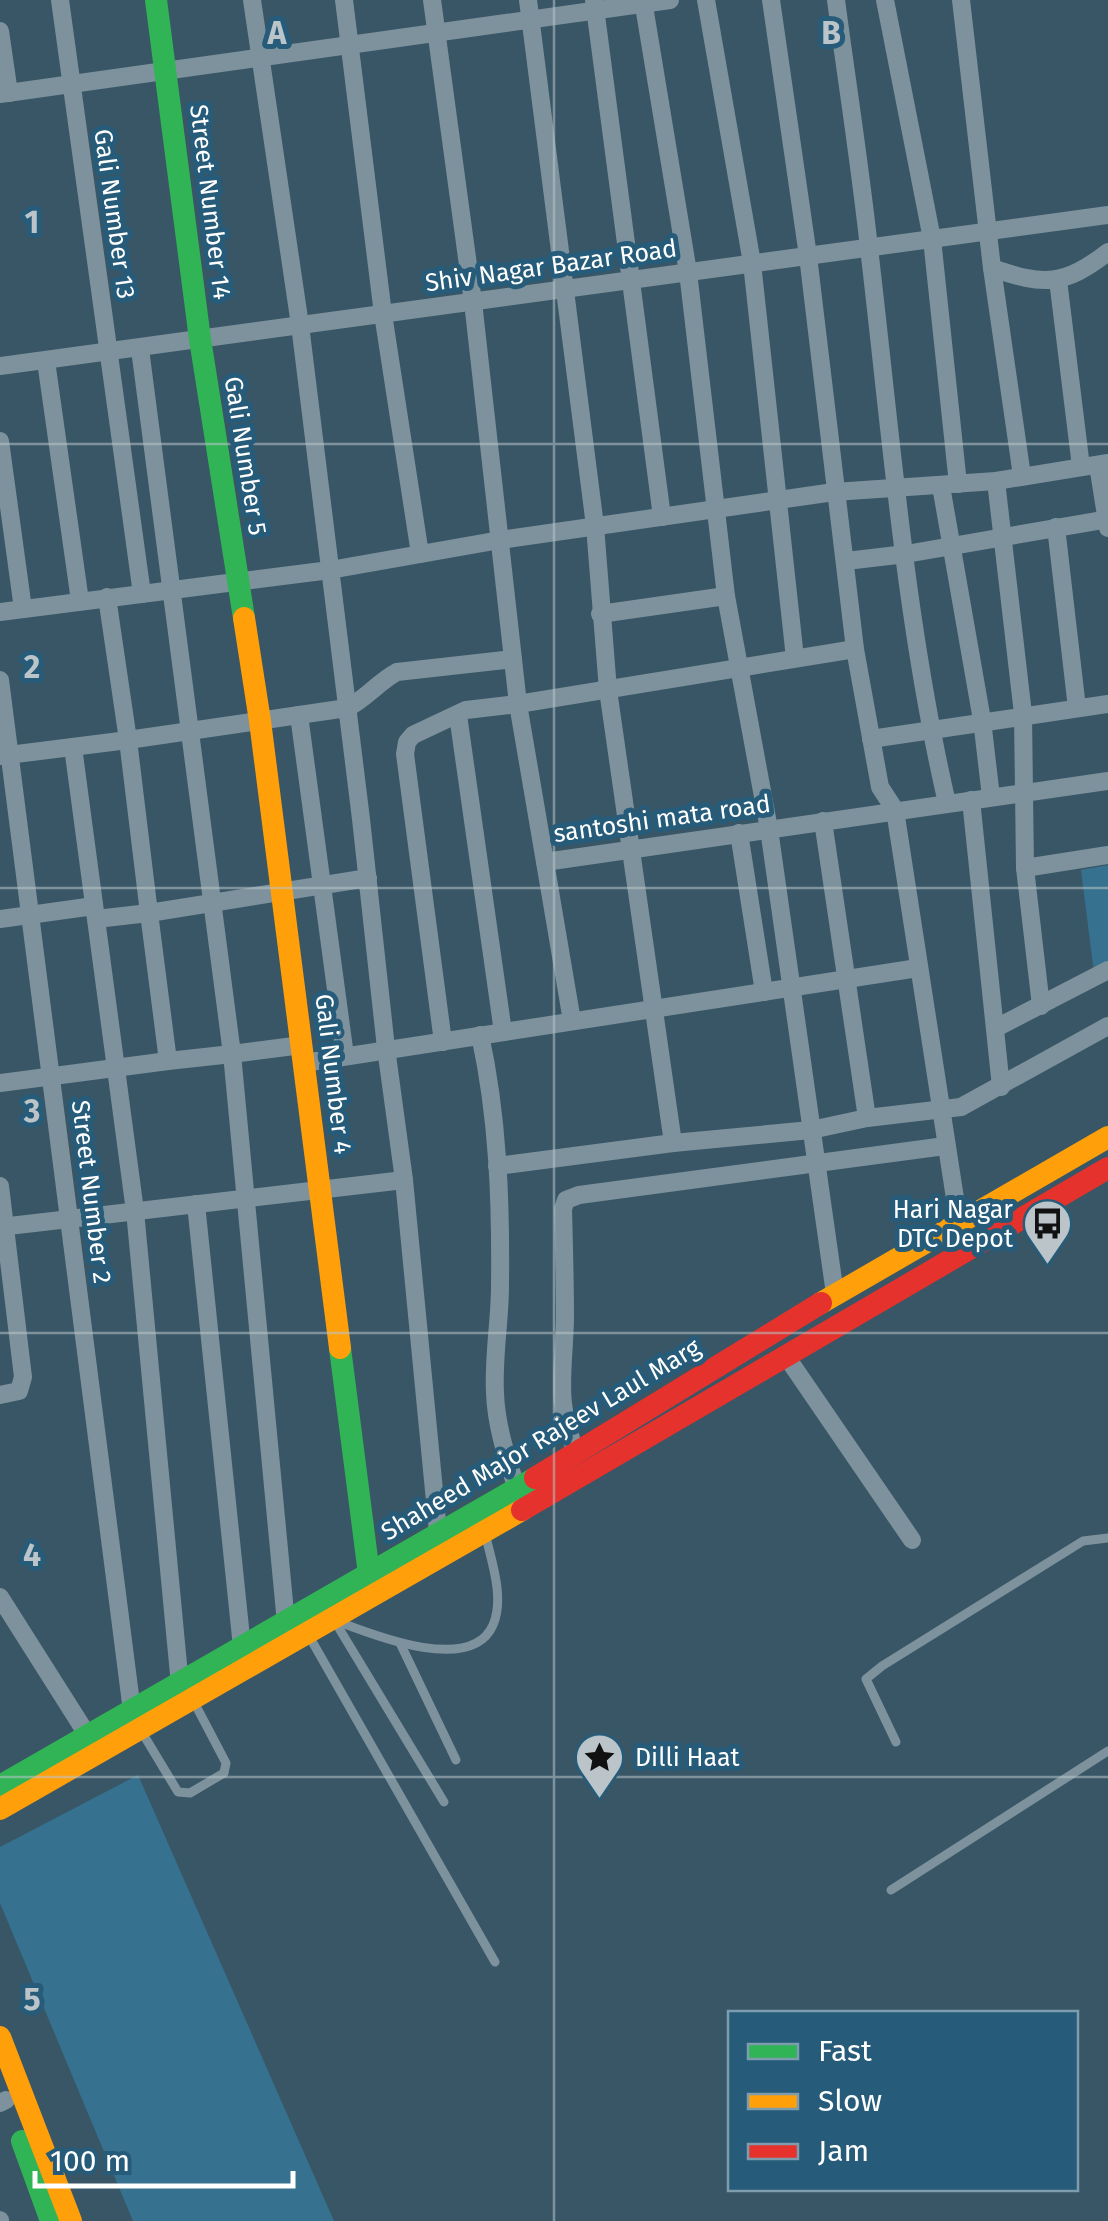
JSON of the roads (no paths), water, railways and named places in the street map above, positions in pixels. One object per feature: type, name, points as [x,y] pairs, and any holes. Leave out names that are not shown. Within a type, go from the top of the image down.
[{"type":"street","name":"Gali Number 13","points":[[60,0],[142,594]]},
{"type":"street","name":"Street Number 14","points":[[156,0],[200,339]]},
{"type":"street","points":[[252,0],[300,326],[368,878],[404,1180],[438,1532]]},
{"type":"street","points":[[344,0],[383,314],[420,554]]},
{"type":"street","name":"santoshi mata road","points":[[432,0],[473,302],[518,704],[545,862],[1108,781]]},
{"type":"street","points":[[528,0],[595,526],[608,690],[674,1142]]},
{"type":"street","points":[[0,30],[4,93],[531,20],[594,6],[670,0]]},
{"type":"street","points":[[706,0],[752,264],[795,658]]},
{"type":"street","points":[[771,0],[808,256],[855,649],[880,787],[895,810],[959,1224]]},
{"type":"street","points":[[836,0],[869,247],[893,486],[930,732],[946,803]]},
{"type":"street","points":[[885,0],[932,239],[952,546],[991,797]]},
{"type":"street","points":[[960,0],[1022,476]]},
{"type":"street","points":[[644,2],[688,272],[726,596],[769,829],[835,1294]]},
{"type":"street","points":[[594,6],[662,517]]},
{"type":"street","name":"Shiv Nagar Bazar Road","points":[[0,366],[1108,214]]},
{"type":"street","points":[[992,268],[1032,280],[1058,280],[1088,268],[1108,252]]},
{"type":"street","points":[[846,561],[1056,527],[1107,523],[1058,280]]},
{"type":"street","name":"Gali Number 5","points":[[200,339],[236,582]]},
{"type":"street","points":[[140,348],[214,902],[297,1628]]},
{"type":"street","points":[[46,361],[80,601]]},
{"type":"street","points":[[0,441],[23,610]]},
{"type":"street","points":[[0,612],[330,570],[500,540],[834,492],[996,481],[1095,465]]},
{"type":"street","points":[[996,481],[1023,714],[1025,868],[1041,1006]]},
{"type":"street","points":[[1056,527],[1077,708]]},
{"type":"street","name":"Gali Number 4","points":[[236,582],[260,720],[369,1574]]},
{"type":"street","points":[[600,614],[726,596]]},
{"type":"street","points":[[107,597],[168,1061]]},
{"type":"street","points":[[443,1042],[405,754],[413,735],[479,708],[855,649]]},
{"type":"street","points":[[4,755],[347,708],[397,672],[513,658]]},
{"type":"street","name":"Street Number 2","points":[[0,680],[4,755],[30,915],[136,1720]]},
{"type":"street","points":[[870,739],[1108,704]]},
{"type":"street","points":[[299,715],[344,1056]]},
{"type":"street","points":[[458,715],[502,1032]]},
{"type":"street","points":[[74,747],[135,1211],[187,1692]]},
{"type":"street","points":[[971,800],[1000,1087]]},
{"type":"street","points":[[823,822],[867,1118]]},
{"type":"street","points":[[739,833],[764,992]]},
{"type":"street","points":[[1025,868],[1108,855]]},
{"type":"street","points":[[545,862],[572,1021]]},
{"type":"street","points":[[0,919],[149,913],[368,878]]},
{"type":"street","points":[[0,1083],[232,1054],[344,1056],[918,968]]},
{"type":"street","points":[[996,1028],[1108,970]]},
{"type":"street","points":[[498,1166],[674,1142],[811,1130],[867,1118],[961,1107],[1108,1026]]},
{"type":"street","points":[[480,1035],[498,1166],[500,1291],[495,1395],[501,1441],[517,1489]]},
{"type":"street","name":"Shaheed Major Rajeev Laul Marg","points":[[0,1809],[136,1720],[297,1628],[369,1574],[438,1532],[577,1454],[835,1294],[1108,1138]]},
{"type":"street","points":[[577,1454],[565,1427],[561,1404],[566,1200],[597,1192],[945,1146]]},
{"type":"street","name":"Shaheed Major Rajeev Laul Marg","points":[[187,1692],[242,1646],[334,1620],[1108,1168]]},
{"type":"street","points":[[3,1227],[404,1180]]},
{"type":"street","points":[[0,1186],[24,1378],[20,1391],[0,1395]]},
{"type":"street","points":[[196,1204],[214,1406],[242,1646]]},
{"type":"street","points":[[786,1356],[912,1540]]},
{"type":"street","points":[[0,1596],[88,1736]]},
{"type":"street","name":"Shaheed Major Rajeev Laul Marg","points":[[0,1786],[88,1736],[136,1720]]},
{"type":"street","points":[[0,2037],[71,2221]]},
{"type":"street","points":[[2,2095],[51,2221]]},
{"type":"lane","points":[[334,1620],[401,1645],[436,1649],[462,1647],[482,1639],[493,1626],[496,1584],[484,1530]]},
{"type":"lane","points":[[896,1742],[866,1679],[1083,1541],[1108,1538]]},
{"type":"lane","points":[[334,1620],[444,1802]]},
{"type":"lane","points":[[297,1628],[495,1962]]},
{"type":"lane","points":[[401,1645],[456,1760]]},
{"type":"lane","points":[[136,1720],[178,1792],[190,1793],[226,1768],[187,1692]]},
{"type":"lane","points":[[891,1890],[1108,1751]]},
{"type":"place","name":"Hari Nagar DTC Depot","points":[[1048,1266]]},
{"type":"place","name":"Dilli Haat","points":[[600,1800]]}]
